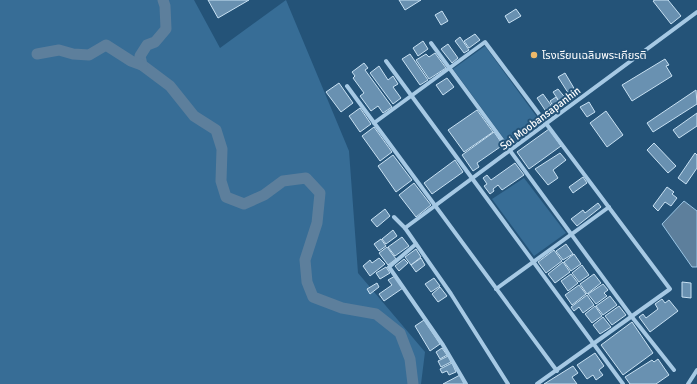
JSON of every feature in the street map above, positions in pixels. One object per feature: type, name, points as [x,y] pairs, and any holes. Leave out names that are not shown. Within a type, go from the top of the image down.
[{"type":"street","name":"Soi Moobansapanhin","points":[[405,228],[697,12]]},
{"type":"street","points":[[374,123],[486,42],[670,289],[537,384]]},
{"type":"street","points":[[431,44],[632,317],[674,370]]},
{"type":"street","points":[[386,61],[623,384]]},
{"type":"street","points":[[347,86],[557,371]]},
{"type":"street","points":[[496,289],[609,207]]},
{"type":"street","points":[[394,217],[405,228],[416,244],[508,384]]},
{"type":"street","points":[[416,244],[389,267],[443,345],[466,384]]},
{"type":"street","points":[[688,384],[697,370]]},
{"type":"shaded area","points":[[0,0],[194,0],[220,48],[286,0],[349,151],[358,273],[425,352],[421,384],[0,384]]},
{"type":"shaded area","points":[[485,46],[542,124],[510,147],[453,69]]},
{"type":"shaded area","points":[[524,178],[566,233],[534,256],[492,199]]},
{"type":"shaded area","points":[[684,201],[697,211],[697,267],[692,267],[662,224]]},
{"type":"building","points":[[208,0],[249,0],[218,18]]},
{"type":"building","points":[[399,0],[421,0],[405,10]]},
{"type":"building","points":[[668,0],[681,16],[671,24],[653,1]]},
{"type":"building","points":[[516,9],[521,16],[509,23],[505,16]]},
{"type":"building","points":[[442,11],[448,21],[441,25],[435,15]]},
{"type":"building","points":[[475,34],[480,40],[469,48],[464,41]]},
{"type":"building","points":[[460,37],[469,50],[464,53],[455,41]]},
{"type":"building","points":[[423,41],[428,49],[418,56],[413,48]]},
{"type":"building","points":[[448,44],[458,58],[452,63],[441,49]]},
{"type":"building","points":[[435,53],[446,68],[429,79],[416,60],[426,54],[429,57]]},
{"type":"building","points":[[410,54],[428,80],[420,85],[402,59]]},
{"type":"building","points":[[665,59],[669,65],[666,66],[672,76],[632,101],[622,85]]},
{"type":"building","points":[[364,63],[368,68],[365,70],[392,107],[383,113],[378,106],[371,111],[360,96],[364,93],[353,78],[355,76],[352,72]]},
{"type":"building","points":[[379,66],[388,80],[393,76],[398,84],[393,87],[401,98],[393,104],[370,73]]},
{"type":"building","points":[[565,73],[578,95],[572,99],[558,77]]},
{"type":"building","points":[[447,78],[454,87],[443,95],[436,85]]},
{"type":"building","points":[[339,83],[353,103],[341,112],[326,92]]},
{"type":"building","points":[[558,89],[567,100],[561,104],[553,92]]},
{"type":"building","points":[[696,90],[697,104],[653,132],[647,123]]},
{"type":"building","points":[[543,94],[556,112],[549,116],[537,98]]},
{"type":"building","points":[[556,97],[562,107],[556,111],[550,101]]},
{"type":"building","points":[[589,102],[595,112],[587,117],[580,107]]},
{"type":"building","points":[[360,108],[371,124],[360,132],[349,116]]},
{"type":"building","points":[[477,110],[493,132],[464,152],[448,130]]},
{"type":"building","points":[[606,111],[623,135],[607,147],[590,123]]},
{"type":"building","points":[[697,113],[697,126],[679,138],[673,130]]},
{"type":"building","points":[[374,127],[392,152],[380,161],[362,136]]},
{"type":"building","points":[[549,129],[561,146],[529,169],[517,152]]},
{"type":"building","points":[[494,132],[503,145],[477,163],[479,167],[473,171],[462,155]]},
{"type":"building","points":[[654,143],[676,166],[668,173],[647,150]]},
{"type":"building","points":[[560,153],[566,160],[553,170],[558,178],[548,185],[535,169]]},
{"type":"building","points":[[695,153],[697,155],[697,168],[686,184],[678,178]]},
{"type":"building","points":[[393,155],[412,180],[396,192],[378,166]]},
{"type":"building","points":[[455,160],[463,172],[432,194],[424,183]]},
{"type":"building","points":[[515,163],[524,175],[502,190],[498,185],[490,194],[484,186],[487,184],[483,178],[487,175],[491,180]]},
{"type":"building","points":[[583,177],[587,183],[573,193],[569,187]]},
{"type":"building","points":[[414,183],[431,205],[416,217],[399,195]]},
{"type":"building","points":[[667,187],[674,192],[672,194],[677,198],[671,206],[665,202],[658,211],[653,206]]},
{"type":"building","points":[[598,203],[601,207],[577,226],[571,219],[583,210],[585,213]]},
{"type":"building","points":[[385,209],[390,216],[377,227],[371,220]]},
{"type":"building","points":[[393,230],[397,236],[386,244],[382,239]]},
{"type":"building","points":[[402,237],[409,246],[395,256],[388,247]]},
{"type":"building","points":[[381,239],[386,246],[379,251],[374,244]]},
{"type":"building","points":[[566,244],[573,254],[563,260],[556,251]]},
{"type":"building","points":[[387,247],[396,259],[388,265],[379,253]]},
{"type":"building","points":[[416,249],[421,257],[411,265],[405,257]]},
{"type":"building","points":[[554,250],[562,261],[546,273],[538,262]]},
{"type":"building","points":[[574,254],[581,264],[571,271],[564,262]]},
{"type":"building","points":[[379,258],[385,264],[370,276],[363,266],[370,260],[372,263]]},
{"type":"building","points":[[421,258],[425,265],[416,272],[411,265]]},
{"type":"building","points":[[404,259],[408,263],[399,271],[395,266]]},
{"type":"building","points":[[563,262],[570,272],[555,283],[548,274]]},
{"type":"building","points":[[582,265],[589,275],[579,282],[572,273]]},
{"type":"building","points":[[386,267],[390,273],[380,279],[376,273]]},
{"type":"building","points":[[571,274],[578,283],[568,291],[561,281]]},
{"type":"building","points":[[594,274],[601,283],[587,294],[580,284]]},
{"type":"building","points":[[395,276],[403,288],[384,301],[379,294],[392,285],[388,280]]},
{"type":"building","points":[[434,278],[440,286],[431,292],[425,284]]},
{"type":"building","points":[[682,282],[691,283],[691,298],[682,297]]},
{"type":"building","points":[[377,283],[379,287],[370,294],[367,289]]},
{"type":"building","points":[[603,284],[608,290],[604,293],[607,296],[596,304],[588,294]]},
{"type":"building","points":[[579,285],[586,294],[572,305],[565,295]]},
{"type":"building","points":[[440,287],[447,296],[438,302],[432,294]]},
{"type":"building","points":[[587,295],[594,305],[583,313],[579,307],[574,311],[571,307]]},
{"type":"building","points":[[610,296],[617,305],[603,315],[596,306]]},
{"type":"building","points":[[662,299],[665,303],[669,300],[678,311],[650,332],[639,317],[643,314],[646,318],[658,309],[655,304]]},
{"type":"building","points":[[595,306],[602,316],[592,323],[585,314]]},
{"type":"building","points":[[619,306],[626,315],[612,325],[605,316]]},
{"type":"building","points":[[603,317],[611,327],[600,334],[593,325]]},
{"type":"building","points":[[424,320],[440,344],[430,351],[415,326]]},
{"type":"building","points":[[632,322],[653,353],[623,375],[601,345]]},
{"type":"building","points":[[442,348],[447,355],[440,359],[436,352]]},
{"type":"building","points":[[595,353],[604,366],[599,370],[603,375],[596,380],[593,375],[587,379],[577,365]]},
{"type":"building","points":[[448,356],[451,362],[441,367],[438,361]]},
{"type":"building","points":[[658,359],[669,375],[656,384],[630,384],[625,377],[652,360],[654,362]]},
{"type":"building","points":[[452,363],[456,372],[449,375],[447,371],[442,373],[440,369]]},
{"type":"building","points":[[573,366],[578,373],[572,377],[577,384],[544,384]]},
{"type":"building","points":[[460,375],[464,384],[443,384]]},
{"type":"waterway","points":[[163,0],[165,6],[166,29],[155,42],[147,45],[140,56],[142,65],[170,86],[194,116],[216,130],[222,149],[221,181],[226,197],[244,204],[264,195],[283,181],[306,178],[320,193],[317,223],[305,260],[307,282],[313,297],[342,308],[376,314],[400,333],[410,359],[413,384]]},
{"type":"waterway","points":[[37,54],[59,50],[73,54],[89,55],[106,45],[131,61],[142,65]]},
{"type":"place","name":"โรงเรียนเฉลิมพระเกียรติ","points":[[534,55]]}]
